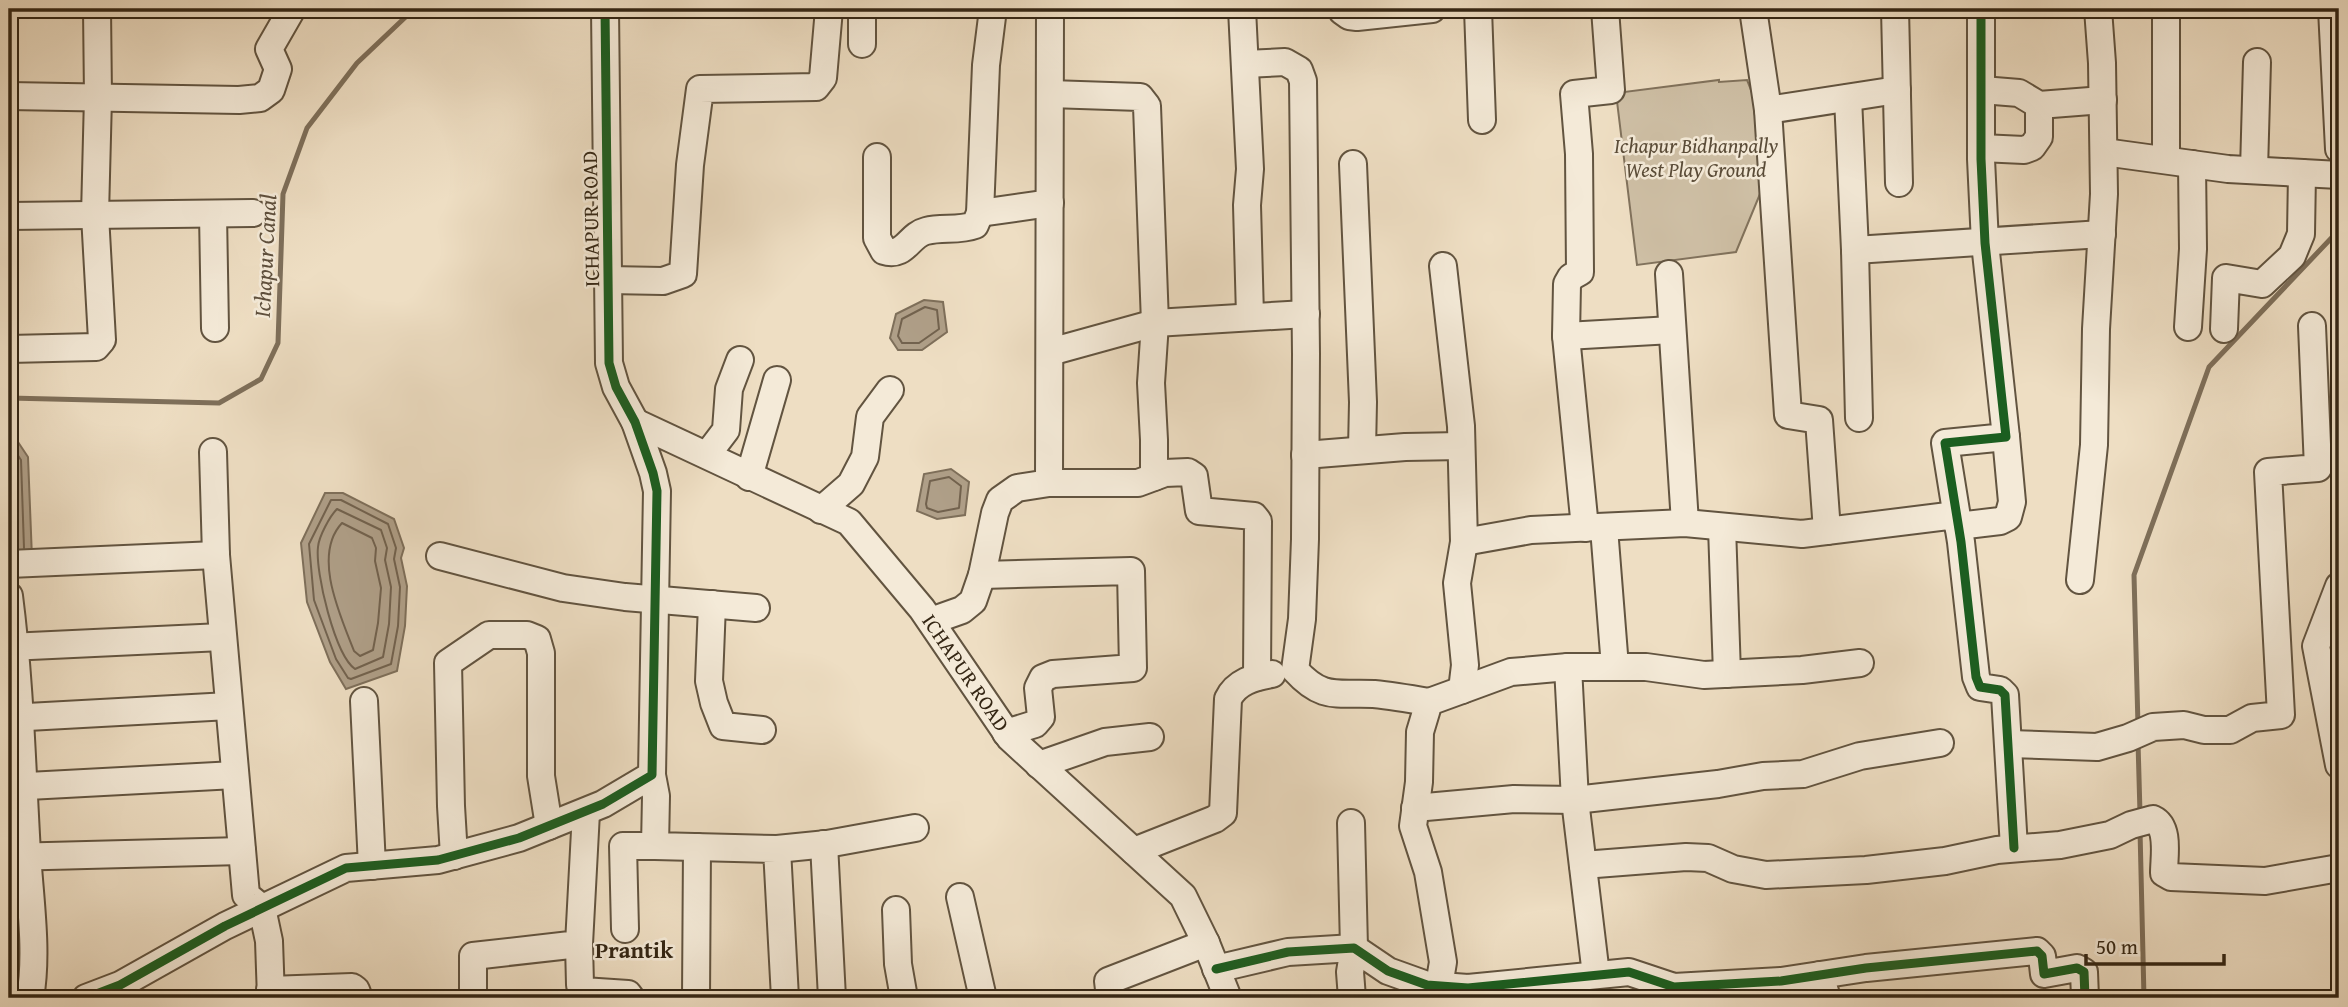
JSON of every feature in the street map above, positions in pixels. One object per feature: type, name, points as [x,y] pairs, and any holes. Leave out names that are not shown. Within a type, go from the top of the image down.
[{"type":"street","points":[[9,349],[96,346],[102,340],[95,215],[97,9]]},
{"type":"street","points":[[9,96],[239,100],[267,95],[278,74],[278,66],[269,49],[292,9]]},
{"type":"street","name":"ICHAPUR ROAD","points":[[605,9],[609,363],[616,387],[635,422],[849,522],[931,621],[1006,733],[1183,896],[1228,998]]},
{"type":"street","points":[[609,280],[663,281],[683,274],[690,165],[700,89],[816,87],[823,78],[829,9]]},
{"type":"street","points":[[862,9],[862,44]]},
{"type":"street","points":[[877,158],[877,239],[884,251],[889,253],[902,250],[925,231],[975,225],[979,213],[986,65],[993,9]]},
{"type":"street","points":[[1049,483],[1050,9]]},
{"type":"street","points":[[1242,9],[1250,169],[1247,205],[1250,316]]},
{"type":"street","points":[[1341,9],[1349,16],[1357,17],[1432,9]]},
{"type":"street","points":[[1478,9],[1482,120]]},
{"type":"street","points":[[1605,9],[1611,90],[1574,94],[1579,154],[1580,272],[1571,277],[1567,284],[1566,336],[1615,667]]},
{"type":"street","points":[[1753,9],[1768,110],[1788,415],[1819,420],[1827,531]]},
{"type":"street","points":[[1895,9],[1899,183]]},
{"type":"street","points":[[1464,542],[1531,530],[1685,523],[1802,534],[1957,521],[2000,521],[2008,517],[2012,502],[1984,243],[1981,9]]},
{"type":"street","points":[[2080,580],[2094,445],[2096,329],[2102,234],[2104,152],[2098,9]]},
{"type":"street","points":[[2166,9],[2166,160]]},
{"type":"street","points":[[2332,9],[2339,149]]},
{"type":"street","points":[[1245,64],[1285,62],[1299,70],[1303,81],[1305,455],[1302,619],[1294,670]]},
{"type":"street","points":[[2254,170],[2257,62]]},
{"type":"street","points":[[1768,110],[1897,90]]},
{"type":"street","points":[[1982,90],[2019,93],[2039,105],[2103,100]]},
{"type":"street","points":[[1050,94],[1140,97],[1146,103],[1155,323],[1151,383],[1154,477]]},
{"type":"street","points":[[1847,98],[1855,250],[1859,418]]},
{"type":"street","points":[[1981,148],[2024,150],[2032,147],[2039,136],[2039,105]]},
{"type":"street","points":[[2104,152],[2192,164],[2339,175]]},
{"type":"street","points":[[1353,164],[1363,402],[1362,450]]},
{"type":"street","points":[[2188,327],[2193,249],[2192,164]]},
{"type":"street","points":[[2224,329],[2226,278],[2262,284],[2292,256],[2301,234],[2302,173]]},
{"type":"street","points":[[979,213],[1050,203]]},
{"type":"street","points":[[9,216],[253,213]]},
{"type":"street","points":[[213,214],[215,328]]},
{"type":"street","points":[[1855,250],[2102,234]]},
{"type":"street","points":[[1443,266],[1461,446],[1464,542],[1457,583],[1465,665],[1462,690]]},
{"type":"street","points":[[1669,274],[1685,523]]},
{"type":"street","points":[[1050,352],[1155,323],[1306,314]]},
{"type":"street","points":[[2009,744],[2097,747],[2153,727],[2184,725],[2204,730],[2230,730],[2252,718],[2281,715],[2268,472],[2329,466],[2312,326]]},
{"type":"street","points":[[1566,336],[1672,330]]},
{"type":"street","points":[[707,455],[726,430],[729,389],[740,360]]},
{"type":"street","points":[[749,477],[777,380]]},
{"type":"street","points":[[821,510],[852,484],[865,457],[870,417],[890,390]]},
{"type":"street","points":[[635,422],[657,491],[652,775],[656,796],[655,846]]},
{"type":"street","points":[[2006,438],[1945,443],[1976,677],[1980,687],[2000,690],[2005,695],[2014,848]]},
{"type":"street","points":[[1305,455],[1405,447],[1461,446]]},
{"type":"street","points":[[213,452],[222,636],[246,895],[262,908],[270,941],[270,994],[352,987],[359,998]]},
{"type":"street","points":[[931,621],[967,607],[973,601],[1000,500],[1017,488],[1049,483],[1139,482],[1165,472],[1188,472],[1195,477],[1199,512],[1254,516],[1258,519],[1257,677]]},
{"type":"street","points":[[1722,527],[1727,674]]},
{"type":"street","points":[[9,564],[216,555]]},
{"type":"street","points":[[440,556],[564,587],[625,597],[756,608]]},
{"type":"street","points":[[982,575],[1130,570],[1133,668],[1053,674],[1043,678],[1038,688],[1041,717],[1035,724],[1006,733]]},
{"type":"street","points":[[2339,586],[2316,646],[2339,765]]},
{"type":"street","points":[[9,596],[20,929],[34,977],[30,998]]},
{"type":"street","points":[[712,604],[709,681],[723,726],[762,730]]},
{"type":"street","points":[[454,856],[448,663],[489,635],[527,635],[537,639],[541,653],[541,776],[549,826]]},
{"type":"street","points":[[12,646],[222,636]]},
{"type":"street","points":[[1294,670],[1308,685],[1330,694],[1373,694],[1429,702],[1511,672],[1568,667],[1646,667],[1704,675],[1802,670],[1860,663]]},
{"type":"street","points":[[1568,667],[1575,800],[1596,975]]},
{"type":"street","points":[[1134,850],[1215,819],[1223,813],[1228,699],[1234,688],[1257,677],[1294,670]]},
{"type":"street","points":[[364,701],[372,866]]},
{"type":"street","points":[[1429,702],[1420,732],[1419,782],[1413,826],[1428,872],[1443,962],[1438,992]]},
{"type":"street","points":[[14,718],[229,706]]},
{"type":"street","points":[[1039,765],[1105,742],[1150,737]]},
{"type":"street","points":[[1415,808],[1525,799],[1575,800],[1718,784],[1763,776],[1803,774],[1860,756],[1940,743]]},
{"type":"street","points":[[16,787],[235,775]]},
{"type":"street","points":[[86,998],[120,985],[225,926],[346,868],[438,860],[519,838],[603,804],[652,775]]},
{"type":"street","points":[[586,811],[579,944],[580,985],[583,991],[628,994],[631,998]]},
{"type":"street","points":[[1583,865],[1697,858],[1717,861],[1749,873],[1789,875],[1866,870],[1945,861],[1997,849],[2060,845],[2110,835],[2142,822],[2158,822],[2163,828],[2164,873],[2171,877],[2265,881],[2339,868]]},
{"type":"street","points":[[1351,823],[1354,948],[1350,972],[1352,998]]},
{"type":"street","points":[[625,929],[623,846],[777,849],[824,844],[915,828]]},
{"type":"street","points":[[824,844],[832,998]]},
{"type":"street","points":[[696,998],[697,847]]},
{"type":"street","points":[[777,849],[785,998]]},
{"type":"street","points":[[18,856],[242,851]]},
{"type":"street","points":[[960,897],[983,998]]},
{"type":"street","points":[[896,910],[898,964],[904,998]]},
{"type":"street","points":[[1110,998],[1108,981],[1206,943]]},
{"type":"street","points":[[473,998],[473,957],[579,944]]},
{"type":"street","points":[[1216,969],[1288,953],[1354,948],[1388,971],[1427,985],[1438,992],[1469,993],[1629,972],[1674,987],[1781,981],[1824,986],[2037,951],[2042,956],[2044,974],[2077,968],[2084,972],[2085,998]]},
{"type":"green space","name":"Ichapur Bidhanpally West Play Ground","points":[[1719,80],[1747,80],[1760,113],[1767,177],[1736,252],[1637,265],[1616,93]]},
{"type":"water","points":[[924,300],[943,302],[947,332],[922,350],[898,350],[890,338],[896,314]]},
{"type":"water","points":[[16,439],[28,457],[32,558],[9,558],[9,440]]},
{"type":"water","points":[[951,469],[969,482],[965,515],[937,519],[917,511],[924,474]]},
{"type":"water","points":[[325,493],[343,493],[394,519],[404,548],[401,558],[407,586],[405,626],[397,671],[346,689],[330,662],[307,602],[301,543]]},
{"type":"waterway","name":"Ichapur Canal","points":[[9,398],[219,403],[261,379],[278,343],[283,194],[307,128],[357,63],[414,9]]},
{"type":"waterway","points":[[2138,726],[2134,575],[2209,367],[2339,230]]},
{"type":"waterway","points":[[2138,742],[2140,813]]},
{"type":"waterway","points":[[2140,830],[2144,998]]},
{"type":"cycle path","points":[[86,998],[120,985],[225,926],[346,868],[438,860],[519,838],[603,804],[652,775],[657,491],[635,422],[616,387],[609,363],[605,9]]},
{"type":"cycle path","points":[[1981,9],[1981,159],[1985,243],[2006,437],[1945,443],[1961,542],[1976,677],[1980,687],[2000,690],[2005,695],[2014,848]]},
{"type":"cycle path","points":[[1216,969],[1288,952],[1354,948],[1388,971],[1427,985],[1468,988],[1629,972],[1674,987],[1781,981],[1866,968],[2037,951],[2042,956],[2044,974],[2077,968],[2084,972],[2085,998]]},
{"type":"district","name":"Prantik","points":[[634,950]]}]
